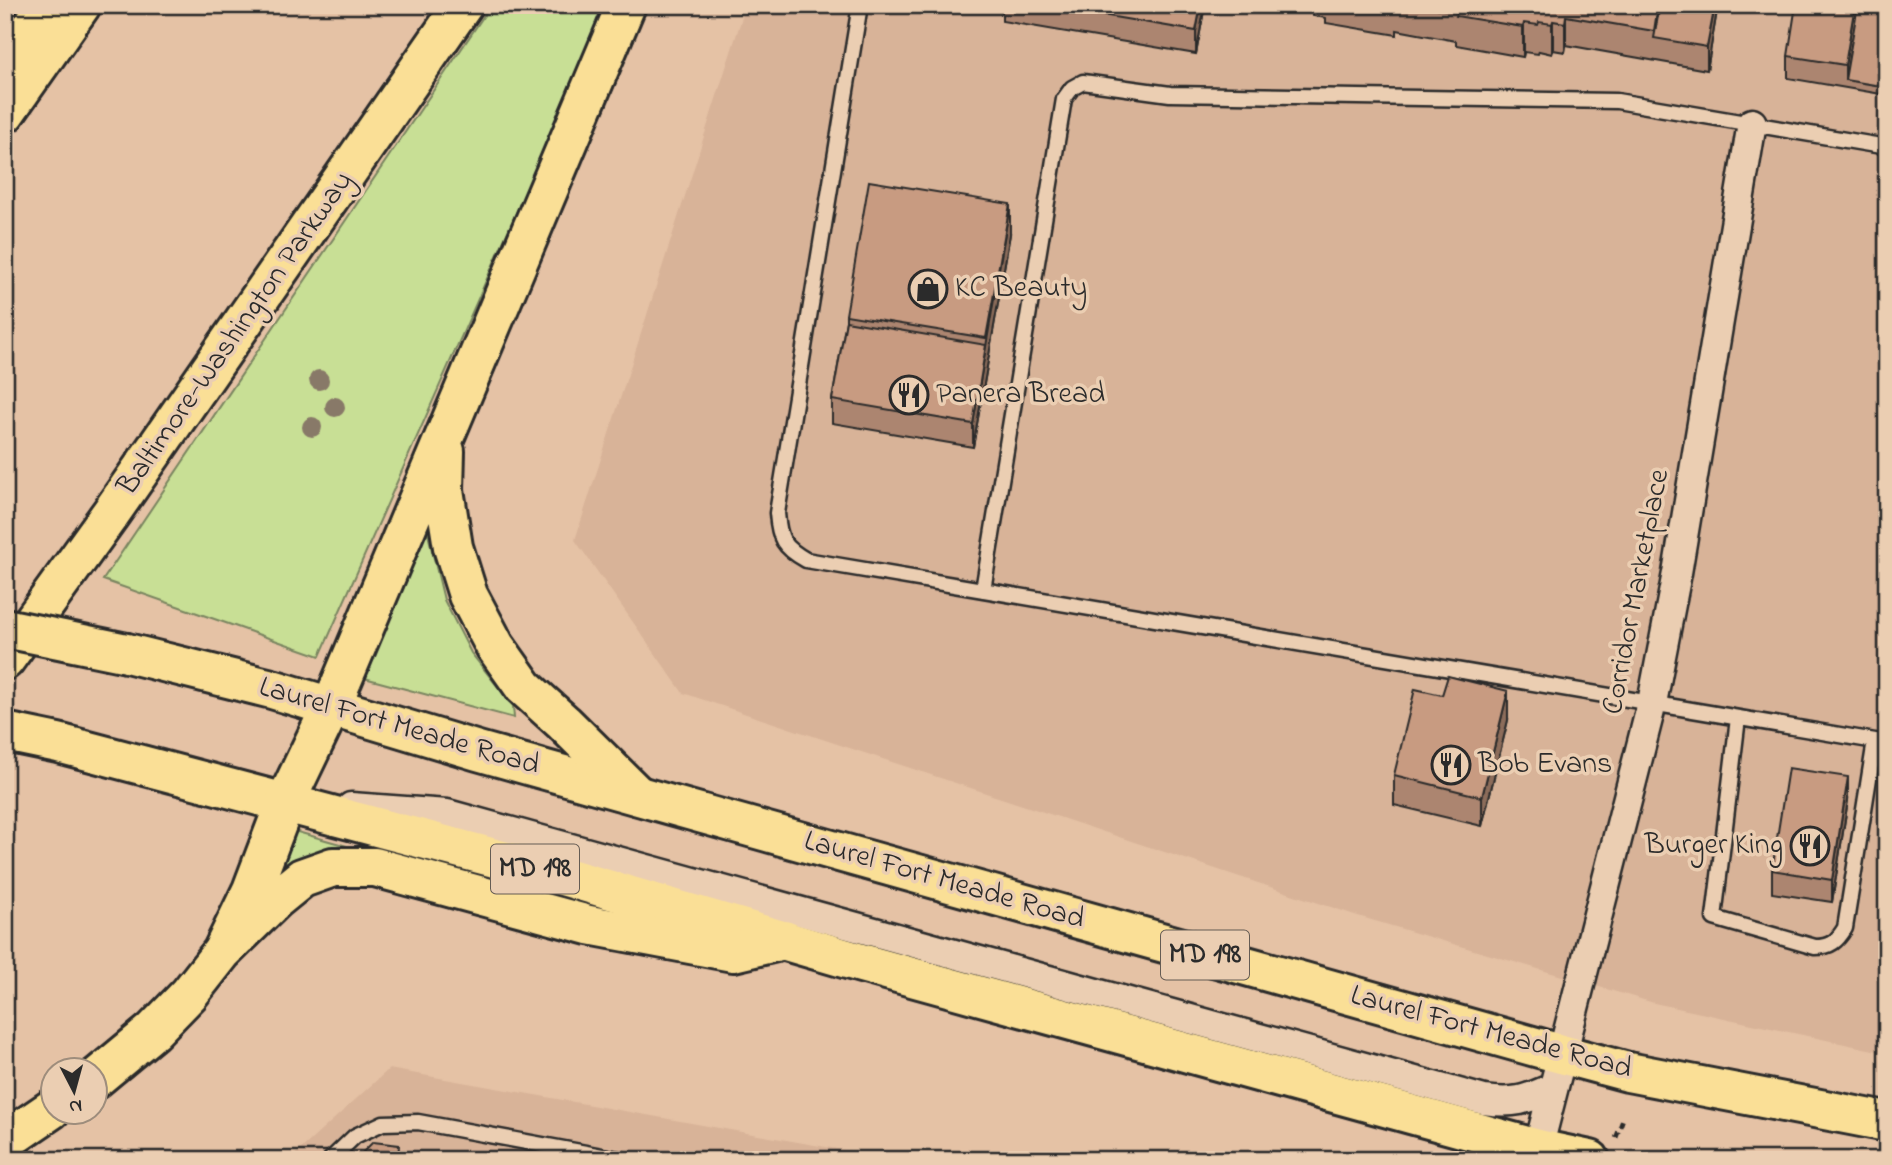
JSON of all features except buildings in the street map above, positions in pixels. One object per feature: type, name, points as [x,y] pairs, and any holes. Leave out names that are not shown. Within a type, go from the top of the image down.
[{"type":"main road","points":[[5,69],[46,5]]},
{"type":"main road","points":[[5,113],[82,5]]},
{"type":"main road","name":"Baltimore-Washington Parkway","points":[[5,660],[119,502],[463,5]]},
{"type":"main road","points":[[222,952],[252,890],[285,803],[331,707],[626,5]]},
{"type":"main road","points":[[445,434],[444,490],[453,547],[468,595],[495,646],[524,687],[636,795]]},
{"type":"main road","name":"Laurel Fort Meade Road","points":[[5,628],[127,653],[272,689],[636,795],[1557,1071],[1628,1072],[1887,1122]]},
{"type":"main road","name":"MD 198","points":[[5,732],[58,743],[559,875],[861,963],[1538,1149],[1602,1152]]},
{"type":"main road","points":[[108,1068],[153,1031],[189,994],[222,952],[275,900],[302,878],[333,867],[355,865],[394,871],[589,925],[733,952],[784,940]]},
{"type":"main road","points":[[5,1142],[38,1119]]},
{"type":"street","name":"Corridor Marketplace","points":[[1538,1149],[1652,703],[1677,573],[1752,123]]},
{"type":"street","points":[[285,803],[447,814],[1484,1100],[1509,1103],[1528,1098],[1557,1071]]},
{"type":"lane","points":[[860,5],[776,513],[779,533],[789,550],[806,560],[1881,742],[1845,928],[1838,940],[1825,947],[1815,947],[1714,918],[1738,718]]},
{"type":"lane","points":[[983,590],[1064,99],[1072,88],[1083,82],[1170,94],[1618,101],[1887,147]]},
{"type":"lane","points":[[330,1160],[355,1136],[383,1123],[418,1122],[624,1160]]},
{"type":"path","points":[[1602,1152],[1623,1119]]},
{"type":"shaded area","points":[[746,5],[1887,5],[1887,1053],[1654,1003],[1358,916],[683,693],[575,540]]},
{"type":"shaded area","points":[[389,1069],[837,1149],[906,1160],[289,1160]]},
{"type":"green space","points":[[491,5],[608,5],[320,656],[103,580]]},
{"type":"green space","points":[[429,494],[428,534],[444,600],[471,653],[513,706],[514,718],[357,676]]},
{"type":"green space","points":[[294,831],[354,848],[327,850],[272,882]]},
{"type":"place","name":"KC Beauty","points":[[928,289]]},
{"type":"place","name":"Panera Bread","points":[[909,395]]},
{"type":"place","name":"Bob Evans","points":[[1451,765]]},
{"type":"place","name":"Burger King","points":[[1810,846]]}]
